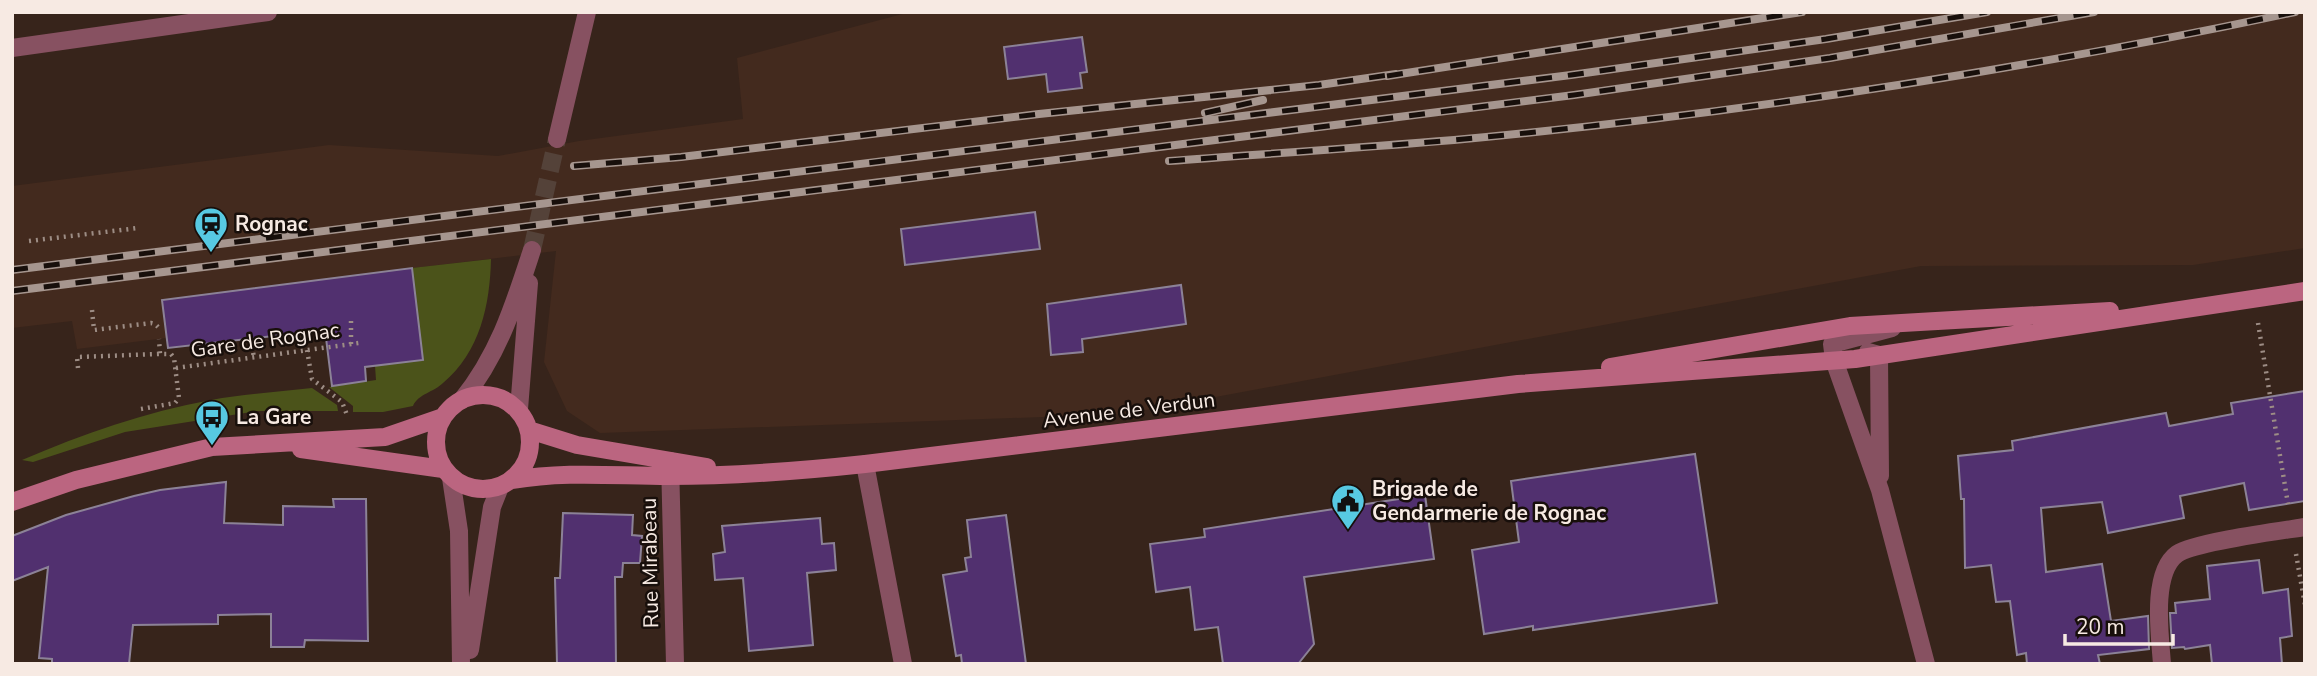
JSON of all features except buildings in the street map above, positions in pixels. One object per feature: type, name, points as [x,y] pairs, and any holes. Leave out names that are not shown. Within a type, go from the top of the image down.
[{"type":"main road","points":[[1518,384],[1833,352],[1879,355],[2305,291]]},
{"type":"main road","points":[[1518,384],[1850,326],[2235,303]]},
{"type":"main road","name":"Avenue de Verdun","points":[[256,443],[447,474],[463,486],[474,489],[540,475],[671,469],[745,473],[865,464],[1518,384]]},
{"type":"main road","points":[[462,400],[475,396],[497,396],[519,409],[529,430],[529,446],[526,460],[507,484]]},
{"type":"main road","name":"Avenue de Verdun","points":[[12,502],[76,480],[212,447],[385,437],[443,417],[462,400]]},
{"type":"main road","points":[[443,417],[436,444],[447,474]]},
{"type":"main road","name":"Avenue de Verdun","points":[[529,430],[671,469]]},
{"type":"street","points":[[12,48],[268,12]]},
{"type":"street","points":[[557,139],[587,12]]},
{"type":"street","points":[[462,400],[481,377],[506,328],[532,250],[519,409]]},
{"type":"street","points":[[1790,335],[1833,352],[1909,323]]},
{"type":"street","points":[[1833,352],[1880,490],[1926,664]]},
{"type":"street","points":[[1879,355],[1880,490]]},
{"type":"street","points":[[865,464],[903,664]]},
{"type":"street","name":"Rue Mirabeau","points":[[671,469],[675,664]]},
{"type":"street","points":[[447,474],[459,531],[461,664]]},
{"type":"street","points":[[468,664],[492,507],[507,484]]},
{"type":"street","points":[[2162,664],[2158,624],[2161,587],[2168,564],[2178,554],[2206,545],[2298,528]]},
{"type":"path","points":[[30,241],[138,228]]},
{"type":"path","points":[[2254,300],[2298,528],[2305,605]]},
{"type":"path","points":[[92,310],[94,330],[150,323],[158,327]]},
{"type":"path","points":[[351,316],[351,344]]},
{"type":"path","points":[[159,339],[160,354]]},
{"type":"path","points":[[251,339],[254,358]]},
{"type":"path","name":"Gare de Rognac","points":[[176,368],[359,342]]},
{"type":"path","points":[[307,350],[312,379],[342,402],[348,419]]},
{"type":"path","points":[[78,368],[77,356],[171,354],[176,368],[179,398],[176,403],[141,409]]},
{"type":"shaded area","points":[[910,12],[2305,12],[2305,248],[2193,265],[1921,266],[1124,414],[600,433],[567,411],[544,362],[556,251],[363,274],[294,334],[168,348],[166,338],[77,349],[72,321],[12,328],[12,186],[329,145],[498,156],[579,141],[743,119],[737,58]]},
{"type":"green space","points":[[491,259],[485,310],[474,342],[456,371],[439,386],[413,406],[383,412],[353,412],[353,406],[329,387],[376,380],[375,366],[423,360],[412,268]]},
{"type":"green space","points":[[312,388],[337,405],[338,411],[257,411],[125,432],[33,462],[22,460],[138,417],[186,405]]},
{"type":"tunnel","points":[[532,250],[557,139]]},
{"type":"railway","points":[[1387,76],[1802,12]]},
{"type":"railway","points":[[12,270],[1571,75],[1826,39],[1987,12]]},
{"type":"railway","points":[[12,291],[1574,95],[1830,58],[2094,12]]},
{"type":"railway","points":[[1169,161],[1454,140],[1771,104],[1982,72],[2295,12]]},
{"type":"railway","points":[[574,166],[681,157],[1396,74]]},
{"type":"railway","points":[[1205,113],[1263,100]]},
{"type":"place","name":"Rognac","points":[[211,254]]},
{"type":"place","name":"La Gare","points":[[212,447]]},
{"type":"place","name":"Brigade de Gendarmerie de Rognac","points":[[1348,531]]}]
